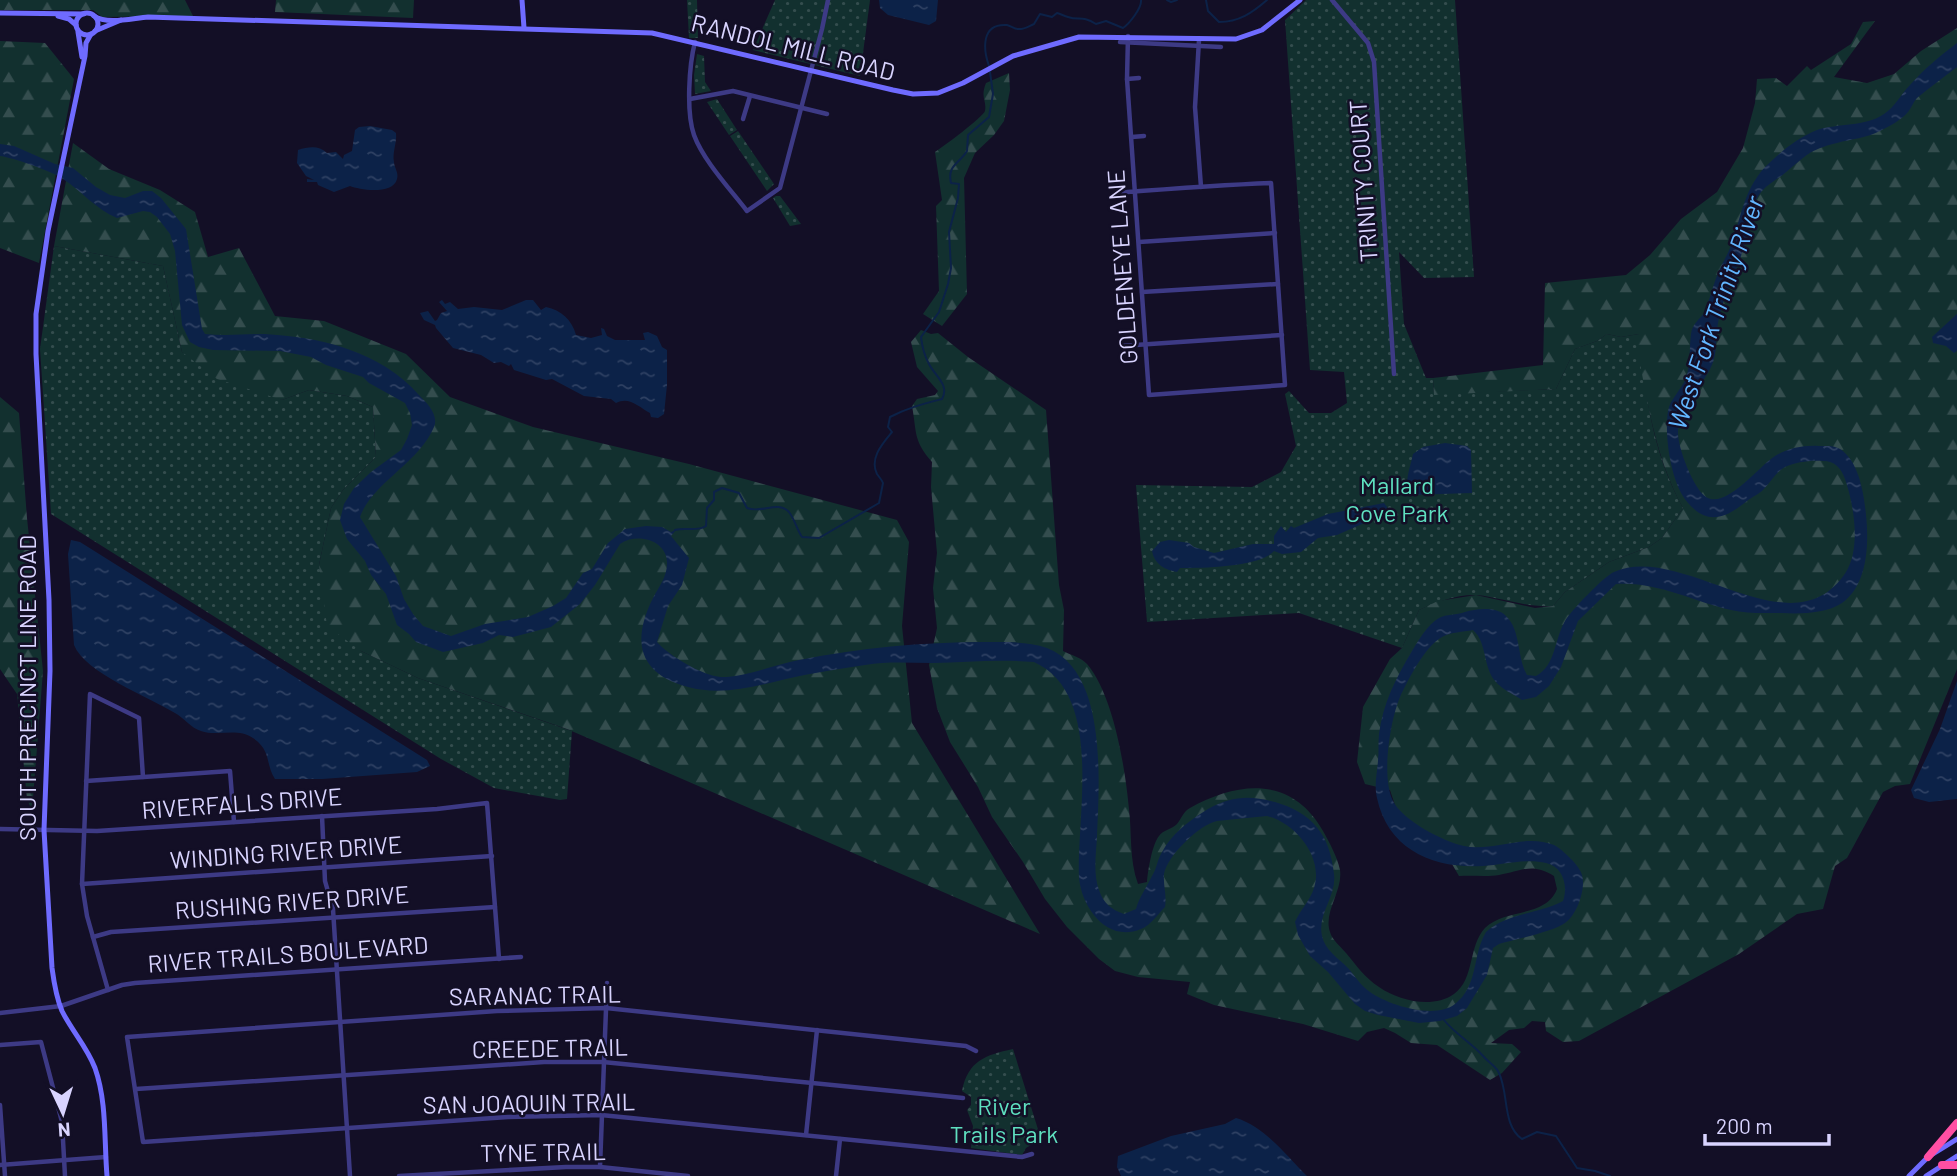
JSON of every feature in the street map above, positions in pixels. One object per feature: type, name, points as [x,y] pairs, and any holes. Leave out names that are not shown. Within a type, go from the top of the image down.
[{"type":"highway","points":[[1928,1157],[1957,1123]]},
{"type":"highway","points":[[1942,1165],[1957,1165]]},
{"type":"main road","points":[[522,0],[524,28]]},
{"type":"main road","name":"RANDOL MILL ROAD","points":[[0,13],[84,14],[104,20],[128,18],[652,33],[913,94],[938,93],[1002,61],[1066,40],[1096,36],[1199,43],[1245,37],[1274,22],[1300,0]]},
{"type":"main road","name":"RANDOL MILL ROAD","points":[[41,14],[69,19],[83,34],[128,18]]},
{"type":"main road","points":[[77,27],[78,18],[84,14]]},
{"type":"main road","points":[[93,32],[97,22],[94,16]]},
{"type":"main road","name":"SOUTH PRECINCT LINE ROAD","points":[[77,27],[83,67]]},
{"type":"main road","name":"SOUTH PRECINCT LINE ROAD","points":[[93,32],[86,43],[40,281],[36,324],[50,600],[44,830],[52,968],[61,1006],[92,1060],[99,1080],[104,1111],[107,1176]]},
{"type":"main road","points":[[1909,1176],[1928,1157],[1957,1139]]},
{"type":"main road","points":[[1926,1176],[1957,1156]]},
{"type":"street","points":[[695,42],[690,66],[695,136],[717,172],[747,211],[780,188],[828,0]]},
{"type":"street","name":"TRINITY COURT","points":[[1332,0],[1368,43],[1374,62],[1394,374]]},
{"type":"street","name":"RANDOL MILL ROAD","points":[[1120,42],[1128,40]]},
{"type":"street","name":"GOLDENEYE LANE","points":[[1128,40],[1128,79],[1150,395],[1285,386],[1282,335]]},
{"type":"street","points":[[1199,43],[1195,107],[1201,187]]},
{"type":"street","name":"RANDOL MILL ROAD","points":[[1199,43],[1221,47]]},
{"type":"street","points":[[1128,79],[1139,78]]},
{"type":"street","points":[[691,99],[729,91],[827,114]]},
{"type":"street","points":[[743,119],[750,96]]},
{"type":"street","name":"GOLDENEYE LANE","points":[[1132,137],[1144,136]]},
{"type":"street","points":[[1115,192],[1272,183],[1282,335],[1122,346]]},
{"type":"street","points":[[1139,243],[1275,233]]},
{"type":"street","points":[[1142,292],[1278,284]]},
{"type":"street","points":[[108,990],[82,884],[90,694],[139,718],[143,777]]},
{"type":"street","points":[[86,781],[230,771],[234,822]]},
{"type":"street","name":"RIVERFALLS DRIVE","points":[[0,829],[83,831],[437,809],[487,803],[492,856]]},
{"type":"street","points":[[321,816],[324,867],[333,917],[350,1176]]},
{"type":"street","points":[[492,856],[499,959]]},
{"type":"street","name":"WINDING RIVER DRIVE","points":[[82,884],[492,856]]},
{"type":"street","name":"RUSHING RIVER DRIVE","points":[[93,937],[111,932],[495,907]]},
{"type":"street","name":"RIVER TRAILS BOULEVARD","points":[[0,1013],[61,1006],[135,983],[521,957]]},
{"type":"street","points":[[600,1167],[607,983]]},
{"type":"street","name":"SARANAC TRAIL","points":[[136,1089],[127,1049],[127,1037],[132,1036],[553,1008],[606,1009],[966,1045],[976,1051]]},
{"type":"street","points":[[806,1135],[817,1030]]},
{"type":"street","points":[[0,1045],[41,1042],[59,1107],[65,1176]]},
{"type":"street","name":"CREEDE TRAIL","points":[[136,1089],[544,1062],[603,1062],[963,1098]]},
{"type":"street","name":"SAN JOAQUIN TRAIL","points":[[136,1089],[143,1142],[533,1116],[601,1115],[1022,1157],[1032,1154]]},
{"type":"street","points":[[0,1105],[2,1165],[5,1176]]},
{"type":"street","points":[[836,1176],[840,1139]]},
{"type":"street","points":[[2,1165],[106,1157]]},
{"type":"street","name":"TYNE TRAIL","points":[[399,1176],[600,1167],[688,1176]]},
{"type":"street","points":[[538,1168],[539,1176]]},
{"type":"green space","points":[[0,0],[185,0],[193,16],[102,17],[93,10],[0,10]]},
{"type":"green space","points":[[276,0],[414,0],[413,18],[275,12]]},
{"type":"green space","points":[[687,0],[697,0],[698,38],[689,38]]},
{"type":"green space","points":[[775,0],[870,0],[860,76],[753,50]]},
{"type":"green space","name":"Mallard Cove Park","points":[[1306,0],[1455,0],[1474,277],[1424,278],[1399,252],[1404,324],[1426,378],[1433,378],[1434,394],[1556,389],[1575,349],[1607,334],[1621,337],[1639,334],[1657,445],[1672,487],[1683,508],[1662,538],[1649,547],[1609,562],[1565,592],[1553,606],[1534,606],[1477,595],[1447,599],[1419,610],[1402,648],[1299,613],[1147,622],[1136,485],[1252,487],[1281,472],[1296,446],[1285,394],[1289,391],[1309,413],[1331,413],[1347,403],[1344,372],[1310,370],[1285,20]]},
{"type":"green space","points":[[1875,21],[1834,77],[1867,83],[1894,74],[1921,51],[1957,28],[1957,669],[1910,784],[1895,786],[1883,792],[1847,858],[1835,866],[1823,909],[1797,914],[1739,954],[1579,1041],[1563,1042],[1546,1031],[1545,1022],[1532,1021],[1524,1028],[1509,1030],[1491,1043],[1512,1044],[1521,1052],[1502,1073],[1490,1080],[1437,1045],[1411,1043],[1384,1028],[1367,1032],[1358,1041],[1303,1024],[1214,1005],[1187,994],[1190,982],[1138,977],[1115,971],[1099,959],[1067,927],[1045,899],[992,817],[978,787],[950,742],[937,708],[929,665],[937,628],[933,588],[937,553],[931,487],[932,462],[919,442],[912,406],[917,399],[935,395],[938,391],[917,367],[911,342],[921,330],[931,334],[938,333],[968,357],[1046,410],[1059,585],[1064,610],[1063,651],[1087,664],[1111,713],[1125,774],[1132,856],[1138,884],[1147,882],[1152,851],[1159,836],[1177,824],[1190,808],[1227,792],[1263,789],[1280,792],[1296,800],[1310,813],[1323,831],[1337,860],[1340,870],[1339,886],[1329,917],[1331,935],[1335,941],[1365,975],[1387,992],[1416,1001],[1446,999],[1461,988],[1476,944],[1485,928],[1503,918],[1544,905],[1557,889],[1554,876],[1533,868],[1494,876],[1459,876],[1445,852],[1398,814],[1390,790],[1365,784],[1357,762],[1363,707],[1390,659],[1402,648],[1419,610],[1438,601],[1476,595],[1535,608],[1553,606],[1565,592],[1609,562],[1649,547],[1662,538],[1683,508],[1673,489],[1654,430],[1637,348],[1639,334],[1621,337],[1607,334],[1575,349],[1556,389],[1434,395],[1433,378],[1543,365],[1545,283],[1626,275],[1650,255],[1681,219],[1717,192],[1743,148],[1755,103],[1757,79],[1776,78],[1787,86],[1807,66],[1811,70],[1851,44],[1863,22]]},
{"type":"green space","points":[[0,41],[45,43],[74,79],[39,263],[0,248]]},
{"type":"green space","points":[[697,54],[704,56],[705,82],[711,91],[695,94],[694,75]]},
{"type":"green space","points":[[1009,73],[1010,90],[1004,121],[975,153],[964,178],[967,294],[942,326],[923,314],[939,291],[936,206],[942,200],[935,152],[983,114],[986,83]]},
{"type":"green space","points":[[717,99],[737,130],[729,135],[707,102]]},
{"type":"green space","points":[[738,131],[774,184],[767,191],[730,136]]},
{"type":"green space","points":[[73,143],[109,169],[160,190],[195,212],[208,257],[239,248],[275,316],[324,321],[406,354],[450,397],[533,427],[689,464],[897,520],[909,542],[902,626],[912,723],[1040,934],[567,729],[418,678],[361,651],[327,626],[319,565],[331,508],[343,490],[376,457],[373,407],[347,396],[309,390],[282,400],[217,379],[182,352],[163,266],[54,246]]},
{"type":"green space","points":[[780,196],[801,224],[790,226],[773,198]]},
{"type":"green space","points":[[54,246],[163,266],[182,352],[282,400],[309,390],[347,396],[373,407],[376,457],[343,490],[331,508],[319,565],[361,651],[418,678],[572,731],[567,799],[494,788],[441,759],[51,514],[40,349]]},
{"type":"green space","points":[[0,397],[19,413],[43,671],[32,811],[27,799],[17,694],[0,669]]},
{"type":"green space","name":"River Trails Park","points":[[1013,1049],[1041,1139],[1026,1148],[1022,1155],[971,1148],[973,1126],[967,1110],[971,1105],[971,1097],[962,1091],[965,1081],[979,1061]]},
{"type":"water","points":[[879,0],[938,0],[936,21],[929,25],[888,15],[880,8]]},
{"type":"water","name":"West Fork Trinity River","points":[[1957,43],[1957,67],[1917,98],[1902,118],[1875,133],[1813,151],[1762,191],[1752,209],[1742,253],[1720,313],[1713,362],[1686,406],[1679,423],[1678,438],[1691,476],[1706,497],[1714,499],[1733,492],[1775,456],[1791,449],[1830,446],[1846,454],[1859,479],[1867,526],[1865,563],[1851,595],[1836,607],[1820,611],[1749,613],[1660,589],[1616,584],[1578,621],[1561,667],[1549,686],[1536,697],[1522,700],[1495,681],[1488,669],[1481,641],[1473,630],[1450,634],[1436,641],[1412,673],[1396,707],[1388,749],[1389,791],[1398,808],[1424,829],[1464,846],[1486,847],[1532,841],[1554,845],[1581,871],[1583,881],[1577,908],[1565,923],[1493,948],[1487,975],[1467,1008],[1457,1016],[1419,1023],[1365,1011],[1355,1004],[1328,972],[1310,956],[1298,935],[1295,922],[1314,888],[1315,865],[1311,853],[1297,834],[1288,826],[1267,816],[1210,823],[1185,842],[1166,867],[1165,907],[1151,923],[1129,932],[1117,931],[1098,920],[1085,901],[1079,878],[1082,759],[1079,728],[1071,701],[1056,678],[1034,662],[882,663],[737,689],[713,691],[688,687],[658,673],[649,664],[644,653],[642,628],[667,564],[662,549],[650,540],[643,539],[627,540],[620,544],[580,604],[551,627],[513,637],[499,635],[483,643],[443,652],[416,642],[397,625],[386,594],[347,539],[340,520],[344,504],[354,488],[401,450],[412,425],[405,403],[363,377],[311,357],[280,351],[213,350],[190,342],[182,325],[175,251],[170,234],[157,217],[143,211],[117,218],[102,210],[58,176],[0,156],[0,144],[14,146],[55,164],[73,168],[110,195],[125,198],[143,191],[152,191],[161,198],[186,229],[205,334],[285,336],[348,349],[386,367],[425,402],[435,418],[434,427],[427,440],[374,494],[360,517],[396,576],[404,599],[423,626],[451,636],[485,624],[528,617],[553,606],[566,598],[583,573],[592,569],[608,543],[625,529],[646,526],[662,527],[671,532],[677,529],[671,536],[689,558],[682,585],[668,606],[657,642],[686,664],[714,676],[740,675],[822,656],[914,645],[1007,642],[1047,648],[1067,661],[1081,680],[1090,704],[1096,731],[1099,788],[1096,877],[1101,895],[1108,905],[1124,914],[1136,909],[1162,852],[1172,837],[1208,809],[1225,801],[1241,798],[1275,802],[1309,819],[1317,827],[1328,847],[1334,882],[1321,928],[1329,950],[1364,987],[1378,997],[1412,1009],[1436,1011],[1455,1004],[1463,996],[1472,979],[1486,932],[1503,921],[1563,901],[1565,884],[1561,873],[1546,863],[1523,861],[1465,866],[1431,860],[1402,843],[1391,831],[1377,798],[1376,779],[1381,723],[1387,701],[1401,671],[1427,628],[1439,618],[1486,609],[1502,613],[1511,622],[1527,675],[1536,676],[1551,659],[1568,616],[1595,587],[1614,572],[1642,567],[1672,571],[1767,600],[1797,603],[1823,595],[1846,572],[1851,562],[1855,539],[1853,514],[1848,489],[1837,466],[1831,462],[1818,461],[1789,465],[1778,472],[1761,491],[1732,512],[1717,517],[1703,515],[1688,503],[1677,484],[1668,446],[1668,411],[1686,378],[1693,327],[1704,313],[1747,196],[1765,167],[1782,151],[1810,133],[1868,121],[1884,114],[1921,74]]},
{"type":"water","points":[[370,126],[396,133],[394,159],[397,177],[394,184],[376,190],[350,186],[334,192],[317,182],[307,182],[307,179],[314,180],[306,176],[297,163],[298,150],[317,148],[327,153],[336,152],[343,159],[344,155],[352,151],[355,130]]},
{"type":"water","points":[[442,300],[445,304],[450,302],[458,309],[474,307],[502,310],[526,300],[533,300],[541,310],[551,308],[565,316],[576,335],[591,338],[602,335],[601,328],[607,336],[615,340],[645,340],[643,333],[648,332],[657,336],[662,347],[667,350],[664,414],[658,418],[651,417],[650,413],[630,402],[616,403],[611,399],[584,396],[552,379],[546,380],[514,370],[511,364],[509,366],[501,362],[494,363],[481,355],[453,348],[435,325],[424,320],[420,313],[428,311],[435,321],[437,320],[441,313],[447,311],[439,302]]},
{"type":"water","points":[[1957,314],[1957,351],[1954,353],[1946,346],[1933,343],[1932,337]]},
{"type":"water","points":[[1445,443],[1467,446],[1471,450],[1472,493],[1409,495],[1407,480],[1413,454],[1423,447]]},
{"type":"water","points":[[1384,503],[1387,513],[1337,535],[1318,538],[1301,552],[1282,554],[1274,551],[1244,563],[1180,568],[1177,572],[1161,566],[1152,551],[1160,542],[1169,540],[1189,543],[1214,553],[1253,544],[1274,544],[1274,536],[1281,526],[1286,532],[1291,526],[1294,528],[1328,514]]},
{"type":"water","points":[[71,540],[80,542],[427,760],[430,766],[417,772],[322,779],[275,779],[266,753],[253,738],[241,733],[207,733],[197,730],[175,713],[104,675],[80,655],[74,645],[68,554]]},
{"type":"water","points":[[1957,681],[1957,799],[1929,802],[1914,798],[1911,790],[1940,729]]},
{"type":"water","points":[[1236,1118],[1265,1135],[1307,1176],[1121,1176],[1117,1167],[1118,1156],[1171,1136],[1225,1124]]},
{"type":"waterway","points":[[989,66],[985,45],[992,28],[1007,25],[1022,29],[1034,24],[1040,14],[1052,17],[1057,13],[1096,24],[1106,21],[1123,28],[1132,19],[1141,0]]},
{"type":"waterway","points":[[1167,0],[1177,0]]},
{"type":"waterway","points":[[1206,0],[1208,11],[1219,22],[1245,16],[1267,0]]},
{"type":"waterway","points":[[675,530],[706,526],[707,508],[714,500],[714,492],[722,488],[739,493],[747,508],[785,509],[802,537],[819,538],[879,503],[883,483],[877,474],[875,462],[878,451],[892,432],[888,427],[890,417],[942,399],[944,394],[943,385],[926,357],[921,337],[939,312],[948,284],[951,268],[949,232],[959,184],[951,183],[950,177],[954,165],[967,151],[968,135],[989,117],[993,94],[990,72]]},
{"type":"waterway","points":[[1444,1020],[1498,1071],[1511,1126],[1522,1139],[1537,1132],[1556,1136],[1577,1168],[1610,1176]]}]
